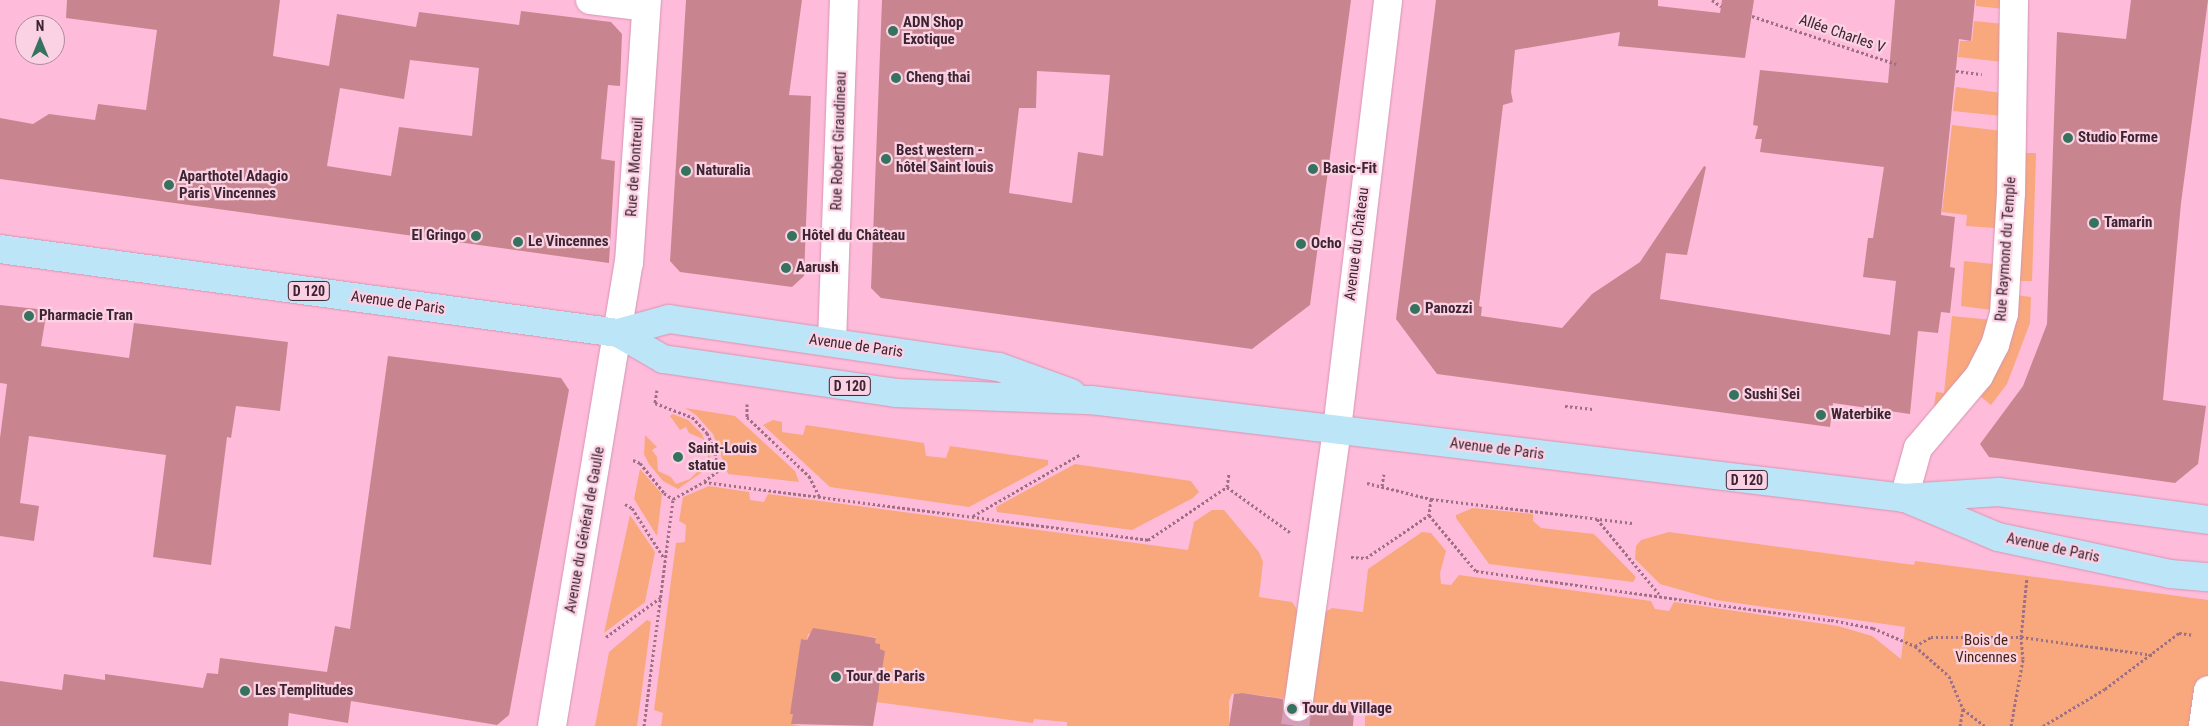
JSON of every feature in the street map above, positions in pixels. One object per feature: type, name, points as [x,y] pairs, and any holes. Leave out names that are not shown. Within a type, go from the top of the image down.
[{"type":"main road","name":"Avenue de Paris","points":[[0,249],[618,333],[663,359],[896,394],[1091,400],[1904,498],[1999,492],[2208,520]]},
{"type":"main road","name":"Avenue de Paris","points":[[618,333],[669,319],[832,342],[999,367],[1091,400]]},
{"type":"main road","name":"Avenue de Paris","points":[[1904,498],[1998,537],[2170,574],[2208,577]]},
{"type":"street","points":[[590,0],[646,3]]},
{"type":"street","name":"Rue Robert Giraudineau","points":[[832,342],[844,0]]},
{"type":"street","name":"Avenue du Château","points":[[1298,708],[1336,429],[1388,0]]},
{"type":"street","name":"Rue Raymond du Temple","points":[[1904,498],[1918,448],[1979,376],[1995,345],[2004,314],[2012,193],[2014,0]]},
{"type":"street","name":"Rue de Montreuil","points":[[618,333],[629,263],[646,3]]},
{"type":"street","name":"Avenue du Général de Gaulle","points":[[552,726],[618,333]]},
{"type":"street","points":[[2203,726],[2208,690]]},
{"type":"path","points":[[1712,0],[1721,6]]},
{"type":"path","name":"Allée Charles V","points":[[1752,16],[1896,64]]},
{"type":"path","points":[[657,390],[655,403],[692,417],[707,433],[714,448],[718,471],[704,482],[673,499]]},
{"type":"path","points":[[747,404],[747,417],[809,476],[819,496]]},
{"type":"path","points":[[1565,406],[1593,409]]},
{"type":"path","points":[[973,516],[1081,454]]},
{"type":"path","points":[[633,460],[640,463],[664,493],[673,499]]},
{"type":"path","points":[[704,482],[1148,540],[1227,487],[1229,473]]},
{"type":"path","points":[[1382,486],[1384,474]]},
{"type":"path","points":[[1367,483],[1431,498],[1633,524]]},
{"type":"path","points":[[1227,487],[1318,553],[1366,558],[1429,515]]},
{"type":"path","points":[[1431,498],[1429,515],[1476,571],[1659,595],[1873,628],[1915,646],[1949,676],[1963,709],[1985,726]]},
{"type":"path","points":[[644,726],[673,499]]},
{"type":"path","points":[[625,504],[632,508],[665,559]]},
{"type":"path","points":[[1597,519],[1659,595]]},
{"type":"path","points":[[2012,726],[2023,659],[2022,637],[2027,578]]},
{"type":"path","points":[[606,637],[661,598]]},
{"type":"path","points":[[2043,726],[2105,690],[2153,655],[2178,633],[2194,636]]},
{"type":"path","points":[[1915,646],[1931,637],[2022,637],[2153,655]]},
{"type":"path","points":[[1960,726],[1963,709]]},
{"type":"green space","points":[[1976,0],[2004,0],[2004,9],[1976,6]]},
{"type":"green space","points":[[1974,21],[2004,24],[2003,62],[1958,57],[1960,41],[1972,41]]},
{"type":"green space","points":[[1956,87],[2002,93],[2002,116],[1953,111]]},
{"type":"green space","points":[[1952,125],[2002,131],[1995,228],[1966,226],[1967,215],[1942,212]]},
{"type":"green space","points":[[2020,153],[2036,153],[2032,281],[2017,281]]},
{"type":"green space","points":[[1964,261],[1994,264],[1992,310],[1961,306]]},
{"type":"green space","points":[[2016,295],[2031,297],[2030,323],[2007,384],[1991,405],[1980,396]]},
{"type":"green space","points":[[1952,316],[1992,320],[1978,357],[1933,414],[1936,392],[1944,393]]},
{"type":"green space","points":[[685,408],[735,416],[795,471],[799,482],[728,474],[713,434],[696,415]]},
{"type":"green space","points":[[673,414],[688,420],[702,434],[712,461],[712,469],[705,470],[678,489],[663,481],[649,464],[644,454],[645,435],[657,447],[652,450],[657,457],[658,471],[671,477],[676,484],[690,479],[709,460],[703,439],[689,433],[686,427],[680,430],[670,416]]},
{"type":"green space","points":[[773,420],[782,422],[782,432],[803,435],[806,425],[924,443],[926,456],[946,458],[950,446],[1048,460],[1048,465],[969,507],[830,487],[763,425]]},
{"type":"green space","points":[[1075,464],[1191,481],[1199,492],[1193,498],[1132,530],[997,512],[996,507]]},
{"type":"green space","points":[[640,469],[662,494],[657,536],[634,499]]},
{"type":"green space","name":"Bois de Vincennes","points":[[709,486],[749,492],[750,500],[764,502],[768,494],[1188,550],[1194,522],[1212,510],[1224,510],[1259,552],[1263,562],[1259,597],[1292,602],[1298,611],[1322,614],[1332,608],[1363,612],[1368,569],[1422,532],[1431,533],[1446,551],[1440,573],[1441,584],[1451,585],[1459,575],[1651,601],[1655,609],[1669,611],[1674,602],[1838,626],[1872,636],[1901,659],[1905,627],[1716,600],[1660,584],[1635,559],[1636,546],[1641,540],[1669,532],[1914,565],[1915,561],[2208,600],[2208,726],[1365,726],[1365,712],[1355,708],[1242,693],[1232,694],[1229,701],[1229,726],[1067,726],[1067,722],[1034,719],[1033,723],[876,702],[880,684],[875,683],[885,651],[879,649],[880,644],[875,643],[876,637],[808,634],[807,640],[801,639],[800,645],[806,647],[802,674],[796,673],[795,679],[801,681],[790,714],[793,714],[792,724],[800,726],[661,726],[663,713],[654,710],[676,543],[685,542],[686,525],[679,521],[683,497]]},
{"type":"green space","points":[[1473,508],[1533,514],[1533,521],[1541,528],[1594,534],[1636,577],[1633,582],[1489,564],[1456,518],[1456,515]]},
{"type":"green space","points":[[630,515],[655,552],[645,602],[604,633]]},
{"type":"green space","points":[[647,620],[651,622],[637,726],[595,726],[609,652]]},
{"type":"building","points":[[67,0],[280,0],[273,56],[329,66],[337,14],[416,27],[419,12],[519,25],[521,11],[611,22],[622,34],[620,86],[608,85],[601,159],[615,161],[609,263],[0,179],[0,118],[33,124],[49,114],[95,120],[98,104],[146,110],[157,30],[66,18]],"holes":[[[410,60],[479,68],[472,136],[399,127],[391,176],[327,166],[340,88],[404,99]]]},
{"type":"building","points":[[686,0],[802,0],[789,95],[811,96],[804,276],[792,287],[680,272],[670,261]]},
{"type":"building","points":[[882,0],[1351,0],[1310,305],[1252,349],[881,298],[871,288]],"holes":[[[1037,71],[1110,75],[1103,156],[1078,152],[1072,203],[1009,193],[1019,108],[1036,108]]]},
{"type":"building","points":[[1436,0],[1658,0],[1658,6],[1720,13],[1722,0],[1754,0],[1745,58],[1618,46],[1620,32],[1515,50],[1511,92],[1513,102],[1503,105],[1479,306],[1482,307],[1481,316],[1562,328],[1592,294],[1640,262],[1704,166],[1706,167],[1687,255],[1666,253],[1660,299],[1890,335],[1896,281],[1863,277],[1868,238],[1873,238],[1884,167],[1760,152],[1762,139],[1755,139],[1758,126],[1753,125],[1760,70],[1888,83],[1895,0],[1975,0],[1971,41],[1959,39],[1941,215],[1955,217],[1950,267],[1955,268],[1950,313],[1941,312],[1938,333],[1918,331],[1910,414],[1833,403],[1830,427],[1437,374],[1396,319]]},
{"type":"building","points":[[2131,0],[2208,0],[2181,203],[2163,400],[2206,406],[2198,464],[2175,483],[1989,457],[1980,444],[2023,386],[2047,324],[2057,32],[2126,39]]},
{"type":"building","points":[[0,305],[47,310],[41,346],[129,358],[134,323],[288,342],[280,411],[236,406],[231,438],[227,437],[211,565],[153,557],[166,455],[29,436],[20,503],[39,506],[34,541],[0,536],[0,438],[7,384],[0,383]]},
{"type":"building","points":[[388,356],[561,378],[569,390],[509,715],[497,725],[351,701],[348,723],[289,713],[288,726],[0,726],[0,681],[62,690],[64,674],[105,680],[105,674],[203,688],[207,673],[218,674],[220,658],[327,672],[335,626],[350,629]]},
{"type":"building","name":"Tour de Paris","points":[[813,628],[876,638],[875,643],[880,644],[880,649],[885,651],[873,726],[791,724],[793,714],[790,714],[801,639],[807,640]]},
{"type":"building","name":"Tour du Village","points":[[1242,693],[1283,699],[1284,713],[1295,722],[1310,717],[1314,705],[1354,712],[1353,726],[1229,726],[1234,694]]},
{"type":"tunnel","points":[[1295,726],[1298,707]]},
{"type":"place","name":"ADN Shop Exotique","points":[[893,31]]},
{"type":"place","name":"Cheng thai","points":[[896,78]]},
{"type":"place","name":"Studio Forme","points":[[2068,138]]},
{"type":"place","name":"Best western - hôtel Saint louis","points":[[886,159]]},
{"type":"place","name":"Basic-Fit","points":[[1313,169]]},
{"type":"place","name":"Naturalia","points":[[686,171]]},
{"type":"place","name":"Aparthotel Adagio Paris Vincennes","points":[[169,185]]},
{"type":"place","name":"Tamarin","points":[[2094,223]]},
{"type":"place","name":"El Gringo","points":[[476,236]]},
{"type":"place","name":"Hôtel du Château","points":[[792,236]]},
{"type":"place","name":"Le Vincennes","points":[[518,242]]},
{"type":"place","name":"Ocho","points":[[1301,244]]},
{"type":"place","name":"Aarush","points":[[786,268]]},
{"type":"place","name":"Panozzi","points":[[1415,309]]},
{"type":"place","name":"Pharmacie Tran","points":[[29,316]]},
{"type":"place","name":"Sushi Sei","points":[[1734,395]]},
{"type":"place","name":"Waterbike","points":[[1821,415]]},
{"type":"place","name":"Saint-Louis statue","points":[[678,457]]},
{"type":"place","name":"Tour de Paris","points":[[836,677]]},
{"type":"place","name":"Les Templitudes","points":[[245,691]]},
{"type":"place","name":"Tour du Village","points":[[1292,709]]}]
